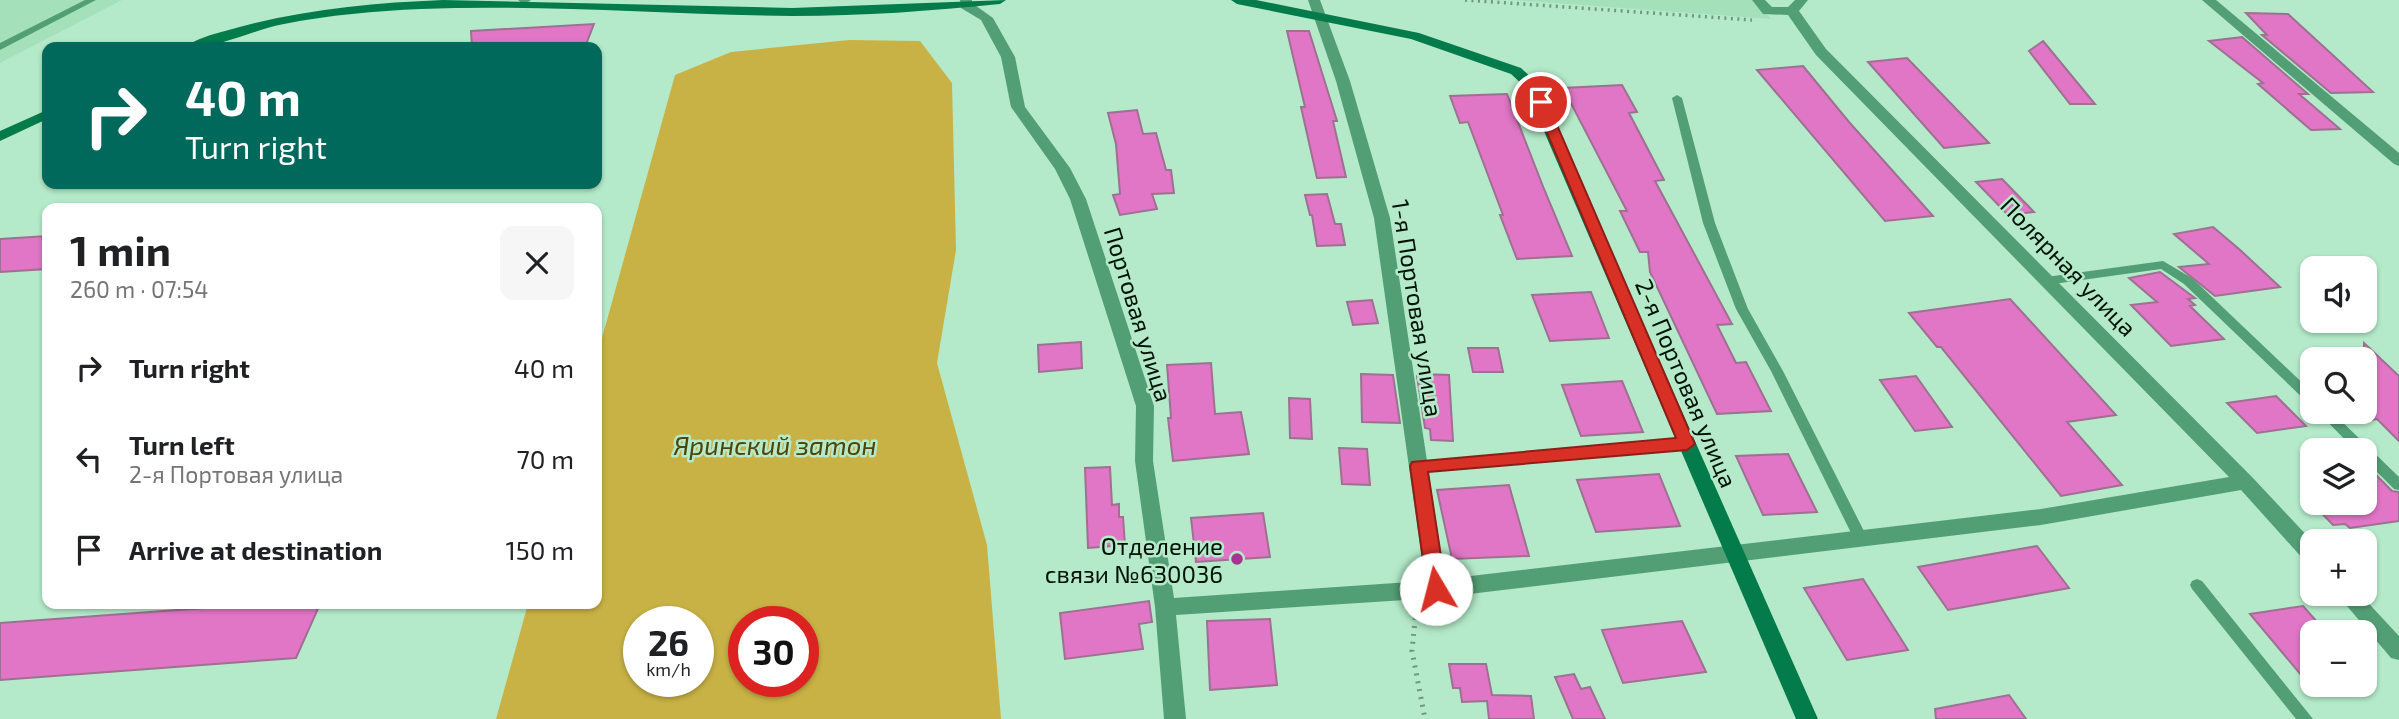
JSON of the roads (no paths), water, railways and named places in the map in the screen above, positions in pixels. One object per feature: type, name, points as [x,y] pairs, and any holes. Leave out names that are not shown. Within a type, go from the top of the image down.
[{"type":"street","points":[[209,42],[277,21],[343,10],[524,1],[914,11],[966,2],[1000,0]]},
{"type":"street","points":[[1237,0],[1317,7]]},
{"type":"street","name":"Полярная улица","points":[[1758,0],[1764,16],[1797,5],[1821,52],[1919,147],[2300,542]]},
{"type":"street","points":[[2208,0],[2399,161]]},
{"type":"street","name":"Портовая улица","points":[[966,2],[986,18],[1003,47],[1008,57],[1018,107],[1062,168],[1078,199],[1145,406],[1144,461],[1165,607],[1175,719]]},
{"type":"street","name":"2-я Портовая улица","points":[[1317,7],[1516,71],[1531,85],[1541,102],[1807,719]]},
{"type":"street","name":"1-я Портовая улица","points":[[1317,7],[1343,81],[1382,218],[1418,466],[1429,589]]},
{"type":"street","points":[[0,138],[42,117]]},
{"type":"street","points":[[1165,607],[1429,589],[1734,554],[2041,517],[2245,482]]},
{"type":"street","points":[[2358,606],[2399,651]]},
{"type":"lane","points":[[0,47],[92,0]]},
{"type":"lane","points":[[1677,99],[1710,223],[1742,309],[1777,371],[1861,539]]},
{"type":"lane","points":[[2046,281],[2163,265],[2188,281],[2300,388]]},
{"type":"lane","points":[[2337,424],[2351,438]]},
{"type":"lane","points":[[1418,466],[1687,444]]},
{"type":"lane","points":[[2377,463],[2399,485]]},
{"type":"lane","points":[[2197,586],[2305,719]]},
{"type":"water","name":"Яринский затон","points":[[849,40],[920,41],[952,83],[956,250],[937,363],[987,545],[1001,719],[496,719],[527,609],[602,609],[602,338],[675,75],[731,52]]},
{"type":"place","name":"Отделение связи №630036","points":[[1237,559]]}]
